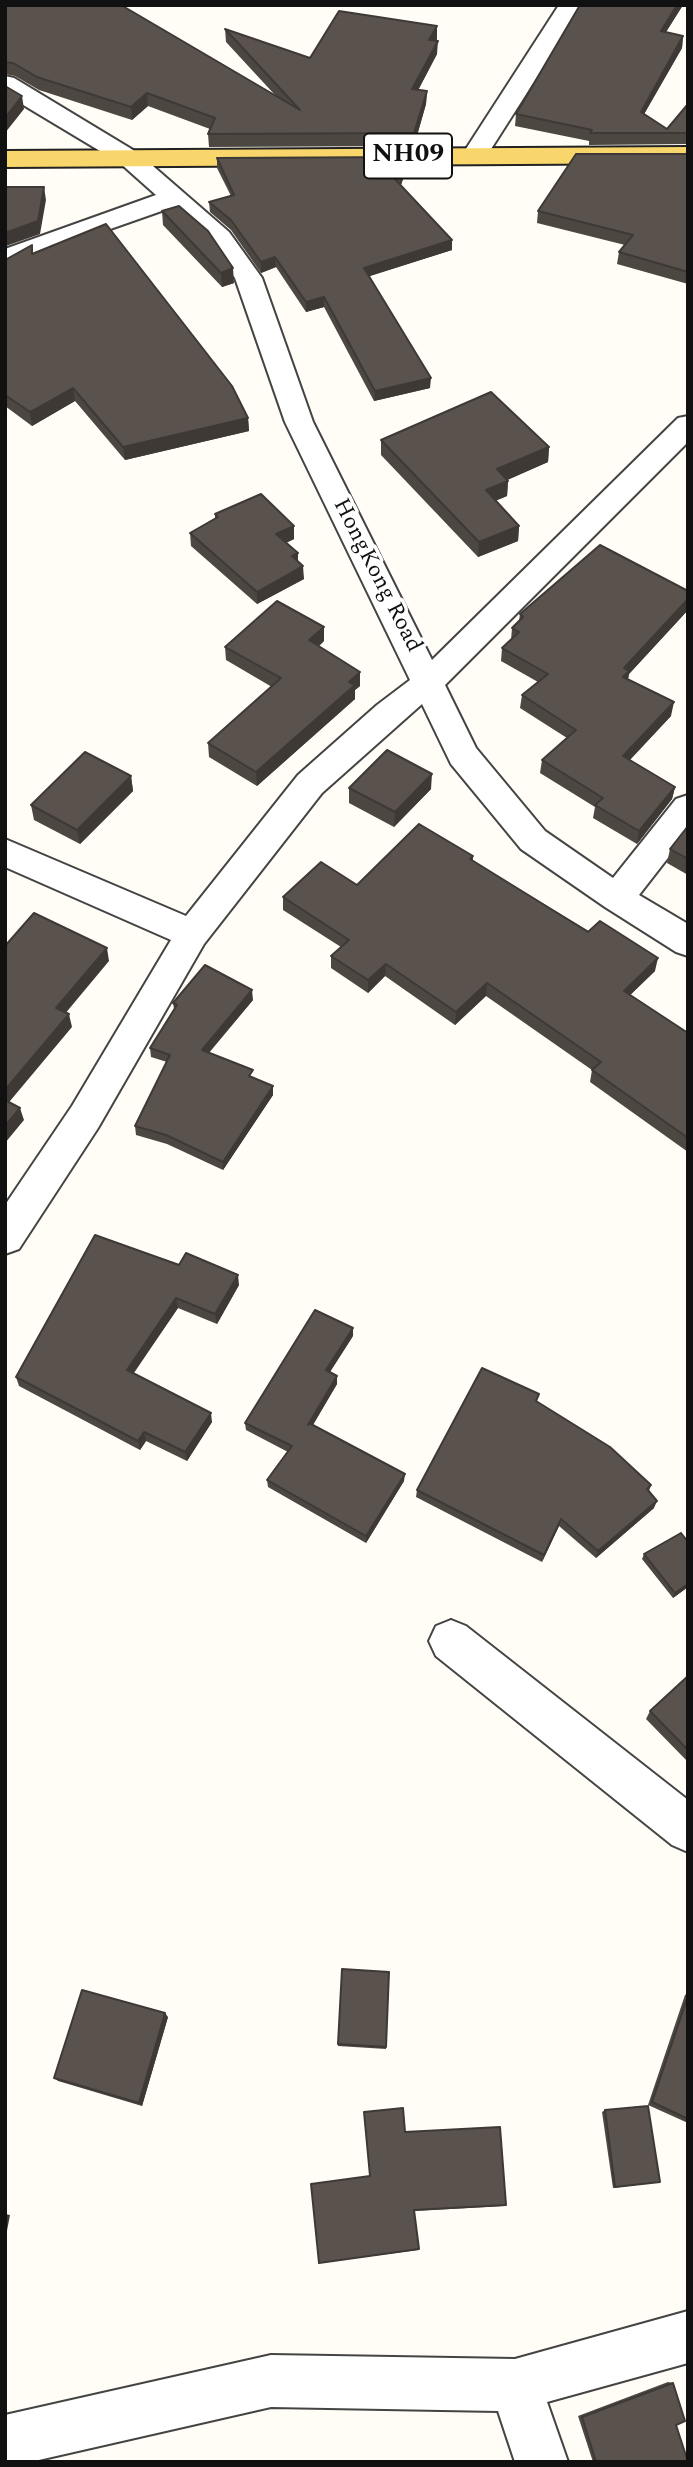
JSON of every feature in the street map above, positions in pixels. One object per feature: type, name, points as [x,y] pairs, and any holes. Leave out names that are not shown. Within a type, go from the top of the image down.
[{"type":"main road","name":"NH09","points":[[5,159],[688,155]]},
{"type":"street","points":[[475,155],[571,5]]},
{"type":"street","name":"HongKong Road","points":[[5,83],[129,158],[220,238],[248,278],[299,422],[463,755],[533,840],[617,898],[688,942]]},
{"type":"street","points":[[5,258],[174,198]]},
{"type":"street","points":[[5,1237],[85,1117],[192,934],[310,785],[388,713],[429,682],[688,425]]},
{"type":"street","points":[[617,898],[688,808]]},
{"type":"street","points":[[5,852],[192,934]]},
{"type":"street","points":[[451,1641],[688,1829]]},
{"type":"street","points":[[5,2441],[271,2381],[515,2385],[688,2337]]},
{"type":"street","points":[[515,2385],[542,2462]]},
{"type":"building","points":[[5,5],[121,5],[300,110],[225,29],[310,58],[339,11],[437,26],[429,40],[438,41],[412,89],[427,91],[414,133],[208,134],[215,118],[147,93],[131,107],[37,77],[13,63],[5,62]]},
{"type":"building","points":[[580,5],[677,5],[661,31],[683,36],[641,112],[667,129],[688,104],[688,133],[590,133],[592,130],[516,114]]},
{"type":"building","points":[[5,86],[22,96],[5,118]]},
{"type":"building","points":[[576,154],[688,154],[688,272],[619,252],[633,235],[538,211]]},
{"type":"building","points":[[407,157],[400,178],[392,176],[452,240],[364,268],[431,378],[375,391],[324,297],[306,302],[275,257],[261,262],[231,220],[209,202],[234,195],[217,158]]},
{"type":"building","points":[[5,187],[44,187],[38,221],[5,233]]},
{"type":"building","points":[[179,206],[208,231],[233,268],[221,273],[162,211]]},
{"type":"building","points":[[106,224],[232,386],[248,418],[123,447],[73,388],[30,412],[5,395],[5,260],[32,245],[32,254]]},
{"type":"building","points":[[491,392],[549,447],[497,469],[508,481],[486,490],[519,526],[479,542],[381,440]]},
{"type":"building","points":[[261,494],[294,526],[276,534],[298,553],[292,556],[303,566],[257,592],[190,533],[218,517],[215,514]]},
{"type":"building","points":[[600,545],[688,591],[688,599],[624,668],[629,671],[623,677],[674,702],[623,756],[675,787],[639,831],[595,805],[603,798],[542,760],[576,730],[522,695],[548,674],[502,648],[519,632],[512,628],[523,617],[520,614]]},
{"type":"building","points":[[277,601],[324,627],[309,640],[360,672],[349,682],[355,685],[256,772],[208,743],[281,678],[225,647]]},
{"type":"building","points":[[387,750],[432,774],[395,812],[349,788]]},
{"type":"building","points":[[85,752],[131,776],[77,830],[31,805]]},
{"type":"building","points":[[419,824],[473,856],[470,859],[588,932],[600,921],[658,958],[624,991],[688,1033],[688,1138],[592,1070],[601,1062],[487,983],[456,1012],[386,964],[368,980],[331,956],[349,940],[283,897],[321,862],[357,885]]},
{"type":"building","points":[[688,826],[688,859],[670,849]]},
{"type":"building","points":[[34,913],[107,948],[56,1008],[69,1014],[5,1090],[5,946]]},
{"type":"building","points":[[205,965],[252,990],[202,1050],[253,1070],[249,1076],[273,1086],[223,1162],[166,1135],[135,1126],[170,1055],[150,1048],[177,1005],[173,1003]]},
{"type":"building","points":[[5,1100],[20,1108],[5,1126]]},
{"type":"building","points":[[95,1235],[179,1265],[186,1253],[238,1275],[215,1314],[176,1298],[127,1370],[211,1413],[185,1452],[144,1432],[138,1441],[16,1377]]},
{"type":"building","points":[[315,1310],[353,1328],[326,1370],[337,1376],[309,1423],[405,1474],[366,1536],[267,1480],[292,1446],[245,1423]]},
{"type":"building","points":[[482,1368],[539,1394],[536,1401],[610,1447],[651,1485],[647,1489],[657,1501],[598,1551],[561,1519],[544,1555],[417,1490]]},
{"type":"building","points":[[681,1533],[688,1542],[688,1584],[675,1593],[644,1554]]},
{"type":"building","points":[[688,1676],[688,1750],[650,1711]]},
{"type":"building","points":[[342,1969],[389,1972],[386,2047],[338,2044]]},
{"type":"building","points":[[82,1990],[165,2013],[139,2103],[54,2078]]},
{"type":"building","points":[[688,1996],[688,2119],[652,2102]]},
{"type":"building","points":[[648,2106],[660,2182],[615,2187],[605,2110]]},
{"type":"building","points":[[403,2108],[405,2132],[500,2127],[506,2205],[414,2210],[419,2249],[319,2263],[311,2184],[370,2176],[364,2112]]},
{"type":"building","points":[[673,2383],[685,2421],[676,2425],[688,2462],[596,2462],[582,2417]]}]
